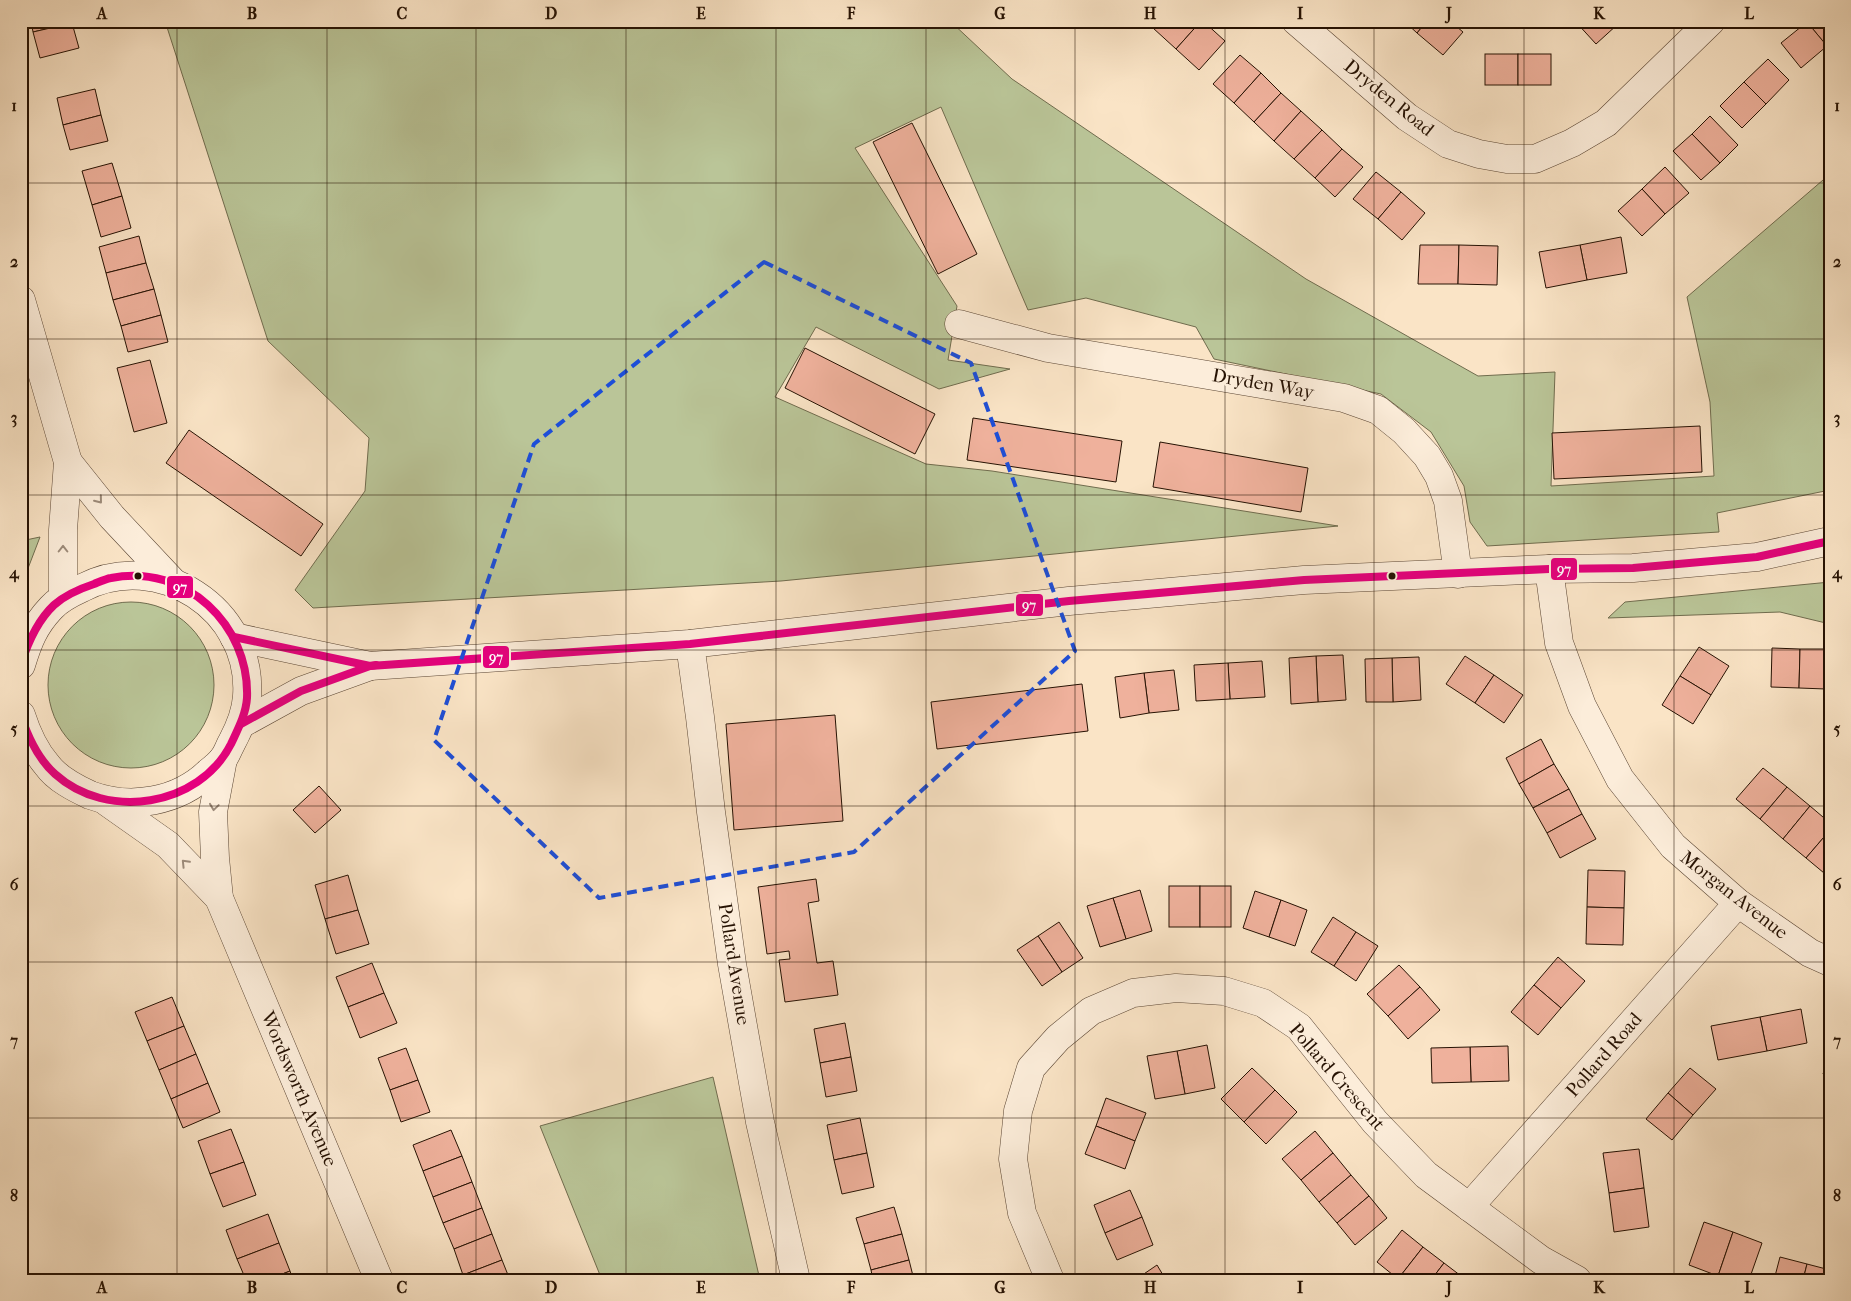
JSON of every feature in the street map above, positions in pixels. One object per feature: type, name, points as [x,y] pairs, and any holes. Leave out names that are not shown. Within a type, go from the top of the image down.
[{"type":"street","name":"Dryden Road","points":[[1296,21],[1407,117],[1448,144],[1479,154],[1535,159],[1572,144],[1606,123],[1711,21]]},
{"type":"street","points":[[21,300],[68,462],[63,530],[63,597]]},
{"type":"street","name":"Dryden Way","points":[[958,324],[1048,348],[1344,398],[1378,410],[1404,431],[1440,476],[1448,500],[1458,574]]},
{"type":"street","points":[[68,462],[112,517],[172,581]]},
{"type":"street","points":[[234,637],[370,666],[690,644],[1069,601],[1304,580],[1633,568],[1757,557],[1830,541]]},
{"type":"street","name":"Morgan Avenue","points":[[1549,570],[1559,643],[1582,706],[1620,779],[1673,846],[1738,903],[1810,953],[1830,962]]},
{"type":"street","points":[[21,665],[29,638],[51,608],[63,597],[97,580],[135,574],[172,581],[198,595],[219,614],[234,637],[244,665],[247,695],[241,724],[223,759],[199,782],[170,797],[138,804],[106,801],[74,788],[48,767],[29,739],[21,715]]},
{"type":"street","name":"Pollard Avenue","points":[[690,644],[732,964],[760,1122],[796,1280]]},
{"type":"street","points":[[241,724],[301,691],[370,666]]},
{"type":"street","name":"Wordsworth Avenue","points":[[223,759],[213,812],[219,898],[379,1280]]},
{"type":"street","points":[[21,762],[48,767]]},
{"type":"street","name":"Wordsworth Avenue","points":[[106,801],[168,844],[219,898]]},
{"type":"street","name":"Pollard Road","points":[[1469,1208],[1738,903]]},
{"type":"street","name":"Pollard Crescent","points":[[1050,1280],[1022,1213],[1012,1159],[1018,1111],[1031,1068],[1058,1038],[1091,1011],[1133,993],[1176,988],[1224,991],[1264,1003],[1298,1027],[1375,1122],[1426,1175],[1541,1260],[1577,1280]]},
{"type":"highlighted area","points":[[764,262],[971,363],[1075,651],[854,852],[599,898],[434,740],[534,444]]},
{"type":"green space","points":[[165,21],[950,21],[1012,79],[1306,279],[1478,376],[1555,372],[1551,486],[1714,476],[1710,402],[1687,297],[1830,174],[1830,490],[1717,513],[1719,532],[1487,546],[1470,522],[1464,486],[1431,432],[1381,394],[1214,359],[1196,327],[1086,298],[1028,310],[941,107],[855,148],[957,306],[948,360],[1010,369],[939,389],[816,327],[775,397],[926,464],[992,471],[1338,526],[781,581],[313,608],[295,590],[365,491],[369,438],[268,341]]},
{"type":"green space","points":[[40,537],[22,584],[21,585],[21,541]]},
{"type":"green space","points":[[1830,582],[1830,624],[1780,612],[1608,618],[1625,602]]},
{"type":"green space","points":[[139,602],[163,608],[190,626],[208,653],[213,669],[213,701],[208,717],[190,744],[177,754],[155,765],[123,768],[99,762],[78,749],[67,738],[51,709],[48,677],[54,653],[67,632],[78,621],[107,605]]},
{"type":"green space","points":[[713,1077],[760,1280],[602,1280],[540,1126]]},
{"type":"building","points":[[31,21],[72,21],[72,23],[33,32]]},
{"type":"building","points":[[1159,21],[1201,21],[1176,49],[1153,28]]},
{"type":"building","points":[[1201,21],[1225,41],[1199,70],[1176,49]]},
{"type":"building","points":[[1404,21],[1427,21],[1417,33]]},
{"type":"building","points":[[1427,21],[1450,21],[1463,32],[1443,55],[1417,33]]},
{"type":"building","points":[[1575,21],[1615,21],[1618,24],[1596,44]]},
{"type":"building","points":[[1830,21],[1830,44],[1827,46],[1807,22]]},
{"type":"building","points":[[1807,22],[1827,46],[1801,68],[1781,43]]},
{"type":"building","points":[[72,23],[79,48],[40,58],[33,32]]},
{"type":"building","points":[[1485,54],[1518,54],[1518,85],[1485,85]]},
{"type":"building","points":[[1518,54],[1551,54],[1551,85],[1518,85]]},
{"type":"building","points":[[1240,55],[1261,73],[1234,103],[1213,84]]},
{"type":"building","points":[[1768,59],[1789,80],[1766,104],[1744,82]]},
{"type":"building","points":[[1261,73],[1281,93],[1254,122],[1234,103]]},
{"type":"building","points":[[1744,82],[1766,104],[1742,128],[1720,106]]},
{"type":"building","points":[[95,89],[101,115],[63,125],[57,98]]},
{"type":"building","points":[[1281,93],[1301,111],[1274,141],[1254,122]]},
{"type":"building","points":[[1301,111],[1322,130],[1294,159],[1274,141]]},
{"type":"building","points":[[101,115],[108,141],[70,150],[63,125]]},
{"type":"building","points":[[1710,116],[1738,145],[1720,163],[1692,134]]},
{"type":"building","points":[[912,123],[977,254],[938,274],[873,142]]},
{"type":"building","points":[[1322,130],[1342,149],[1315,178],[1294,159]]},
{"type":"building","points":[[1692,134],[1720,163],[1701,180],[1673,151]]},
{"type":"building","points":[[1342,149],[1363,167],[1335,197],[1315,178]]},
{"type":"building","points":[[112,163],[122,196],[92,205],[82,171]]},
{"type":"building","points":[[1665,167],[1689,193],[1665,214],[1642,189]]},
{"type":"building","points":[[1376,172],[1401,192],[1378,219],[1353,199]]},
{"type":"building","points":[[1642,189],[1665,214],[1642,236],[1618,211]]},
{"type":"building","points":[[1401,192],[1425,213],[1402,240],[1378,219]]},
{"type":"building","points":[[122,196],[131,228],[101,237],[92,205]]},
{"type":"building","points":[[139,236],[146,263],[106,273],[99,247]]},
{"type":"building","points":[[1621,237],[1627,273],[1587,280],[1580,245]]},
{"type":"building","points":[[1420,245],[1459,245],[1458,284],[1418,284]]},
{"type":"building","points":[[1459,245],[1498,246],[1497,285],[1458,284]]},
{"type":"building","points":[[1580,245],[1587,280],[1546,288],[1539,252]]},
{"type":"building","points":[[146,263],[154,289],[113,300],[106,273]]},
{"type":"building","points":[[154,289],[161,315],[121,326],[113,300]]},
{"type":"building","points":[[161,315],[168,342],[128,352],[121,326]]},
{"type":"building","points":[[805,348],[935,414],[915,454],[785,388]]},
{"type":"building","points":[[150,360],[167,423],[134,432],[117,368]]},
{"type":"building","points":[[973,418],[1122,441],[1116,482],[967,460]]},
{"type":"building","points":[[1700,426],[1702,472],[1554,479],[1552,433]]},
{"type":"building","points":[[189,430],[323,524],[301,556],[166,463]]},
{"type":"building","points":[[1160,442],[1308,468],[1301,512],[1153,487]]},
{"type":"building","points":[[1699,647],[1729,666],[1711,695],[1680,676]]},
{"type":"building","points":[[1772,648],[1800,649],[1799,688],[1771,687]]},
{"type":"building","points":[[1800,649],[1827,649],[1826,689],[1799,688]]},
{"type":"building","points":[[1343,655],[1346,700],[1318,702],[1316,656]]},
{"type":"building","points":[[1316,656],[1318,702],[1291,704],[1289,658]]},
{"type":"building","points":[[1465,656],[1494,675],[1475,703],[1446,684]]},
{"type":"building","points":[[1419,657],[1421,700],[1393,702],[1392,658]]},
{"type":"building","points":[[1392,658],[1393,702],[1366,702],[1365,659]]},
{"type":"building","points":[[1262,661],[1265,697],[1230,699],[1228,663]]},
{"type":"building","points":[[1228,663],[1230,699],[1196,701],[1194,665]]},
{"type":"building","points":[[1174,670],[1179,710],[1149,713],[1144,673]]},
{"type":"building","points":[[1144,673],[1149,713],[1120,718],[1115,677]]},
{"type":"building","points":[[1494,675],[1523,695],[1504,723],[1475,703]]},
{"type":"building","points":[[1680,676],[1711,695],[1693,724],[1662,705]]},
{"type":"building","points":[[1082,684],[1088,731],[937,749],[931,702]]},
{"type":"building","points":[[835,715],[843,821],[734,830],[726,724]]},
{"type":"building","points":[[1541,739],[1554,764],[1519,784],[1506,758]]},
{"type":"building","points":[[1554,764],[1569,789],[1533,808],[1519,784]]},
{"type":"building","points":[[1763,768],[1787,787],[1760,819],[1736,799]]},
{"type":"building","points":[[319,786],[341,810],[315,833],[293,810]]},
{"type":"building","points":[[1787,787],[1810,806],[1783,839],[1760,819]]},
{"type":"building","points":[[1569,789],[1582,814],[1547,833],[1533,808]]},
{"type":"building","points":[[1810,806],[1830,823],[1830,830],[1806,858],[1783,839]]},
{"type":"building","points":[[1582,814],[1596,839],[1560,858],[1547,833]]},
{"type":"building","points":[[1830,830],[1830,878],[1806,858]]},
{"type":"building","points":[[1588,870],[1625,871],[1624,908],[1587,907]]},
{"type":"building","points":[[348,875],[358,910],[325,919],[315,885]]},
{"type":"building","points":[[816,879],[819,901],[808,903],[817,963],[833,961],[838,995],[785,1002],[779,960],[790,959],[789,951],[767,954],[758,887]]},
{"type":"building","points":[[1169,886],[1200,886],[1200,927],[1169,927]]},
{"type":"building","points":[[1200,886],[1231,886],[1231,927],[1200,927]]},
{"type":"building","points":[[1140,890],[1152,931],[1126,939],[1113,898]]},
{"type":"building","points":[[1255,891],[1281,900],[1269,937],[1243,928]]},
{"type":"building","points":[[1113,898],[1126,939],[1100,947],[1087,906]]},
{"type":"building","points":[[1281,900],[1307,910],[1295,946],[1269,937]]},
{"type":"building","points":[[1587,907],[1624,908],[1623,945],[1586,944]]},
{"type":"building","points":[[358,910],[369,944],[336,954],[325,919]]},
{"type":"building","points":[[1333,917],[1356,932],[1334,966],[1311,952]]},
{"type":"building","points":[[1059,922],[1083,958],[1062,972],[1038,936]]},
{"type":"building","points":[[1356,932],[1378,946],[1356,981],[1334,966]]},
{"type":"building","points":[[1038,936],[1062,972],[1042,986],[1017,950]]},
{"type":"building","points":[[1558,957],[1585,981],[1561,1008],[1534,985]]},
{"type":"building","points":[[372,963],[384,993],[348,1007],[336,977]]},
{"type":"building","points":[[1399,965],[1420,987],[1388,1016],[1367,994]]},
{"type":"building","points":[[1534,985],[1561,1008],[1538,1035],[1511,1012]]},
{"type":"building","points":[[1420,987],[1440,1010],[1408,1039],[1388,1016]]},
{"type":"building","points":[[384,993],[397,1023],[360,1038],[348,1007]]},
{"type":"building","points":[[172,997],[184,1026],[147,1041],[135,1012]]},
{"type":"building","points":[[1801,1009],[1807,1043],[1767,1051],[1760,1017]]},
{"type":"building","points":[[1760,1017],[1767,1051],[1718,1060],[1711,1026]]},
{"type":"building","points":[[845,1023],[851,1057],[820,1063],[814,1029]]},
{"type":"building","points":[[184,1026],[196,1054],[159,1070],[147,1041]]},
{"type":"building","points":[[1207,1045],[1215,1088],[1185,1094],[1177,1051]]},
{"type":"building","points":[[1508,1046],[1509,1081],[1471,1082],[1470,1047]]},
{"type":"building","points":[[1470,1047],[1471,1082],[1432,1083],[1431,1048]]},
{"type":"building","points":[[406,1048],[418,1080],[390,1090],[378,1058]]},
{"type":"building","points":[[1177,1051],[1185,1094],[1155,1099],[1147,1056]]},
{"type":"building","points":[[1830,1052],[1830,1077],[1823,1074]]},
{"type":"building","points":[[196,1054],[208,1083],[171,1099],[159,1070]]},
{"type":"building","points":[[851,1057],[857,1091],[826,1097],[820,1063]]},
{"type":"building","points":[[1252,1068],[1275,1090],[1244,1122],[1221,1099]]},
{"type":"building","points":[[1690,1068],[1716,1089],[1693,1115],[1668,1093]]},
{"type":"building","points":[[418,1080],[430,1112],[401,1122],[390,1090]]},
{"type":"building","points":[[208,1083],[220,1112],[183,1128],[171,1099]]},
{"type":"building","points":[[1275,1090],[1297,1112],[1266,1144],[1244,1122]]},
{"type":"building","points":[[1668,1093],[1693,1115],[1672,1140],[1646,1119]]},
{"type":"building","points":[[1106,1098],[1146,1113],[1135,1141],[1096,1126]]},
{"type":"building","points":[[860,1118],[867,1153],[834,1160],[827,1125]]},
{"type":"building","points":[[1096,1126],[1135,1141],[1125,1169],[1085,1154]]},
{"type":"building","points":[[231,1129],[244,1162],[210,1174],[198,1141]]},
{"type":"building","points":[[451,1130],[462,1156],[423,1171],[413,1145]]},
{"type":"building","points":[[1315,1131],[1333,1153],[1301,1180],[1282,1159]]},
{"type":"building","points":[[1639,1149],[1644,1188],[1609,1193],[1603,1153]]},
{"type":"building","points":[[867,1153],[874,1187],[842,1194],[834,1160]]},
{"type":"building","points":[[1333,1153],[1351,1175],[1319,1202],[1301,1180]]},
{"type":"building","points":[[462,1156],[472,1182],[433,1197],[423,1171]]},
{"type":"building","points":[[244,1162],[256,1195],[223,1207],[210,1174]]},
{"type":"building","points":[[1351,1175],[1369,1196],[1337,1223],[1319,1202]]},
{"type":"building","points":[[472,1182],[482,1208],[443,1223],[433,1197]]},
{"type":"building","points":[[1644,1188],[1649,1227],[1614,1232],[1609,1193]]},
{"type":"building","points":[[1130,1190],[1142,1217],[1105,1233],[1094,1205]]},
{"type":"building","points":[[1369,1196],[1387,1218],[1355,1245],[1337,1223]]},
{"type":"building","points":[[894,1207],[902,1234],[864,1244],[856,1218]]},
{"type":"building","points":[[482,1208],[492,1234],[454,1249],[443,1223]]},
{"type":"building","points":[[268,1214],[279,1243],[237,1259],[226,1230]]},
{"type":"building","points":[[1142,1217],[1153,1245],[1117,1260],[1105,1233]]},
{"type":"building","points":[[1704,1222],[1733,1232],[1718,1276],[1689,1265]]},
{"type":"building","points":[[1402,1230],[1423,1247],[1398,1279],[1377,1262]]},
{"type":"building","points":[[1733,1232],[1762,1243],[1749,1280],[1730,1280],[1718,1276]]},
{"type":"building","points":[[492,1234],[502,1260],[463,1275],[454,1249]]},
{"type":"building","points":[[902,1234],[909,1260],[871,1270],[864,1244]]},
{"type":"building","points":[[279,1243],[290,1271],[267,1280],[246,1280],[237,1259]]},
{"type":"building","points":[[1423,1247],[1444,1263],[1431,1280],[1398,1279]]},
{"type":"building","points":[[1780,1257],[1807,1264],[1803,1280],[1774,1280]]},
{"type":"building","points":[[502,1260],[510,1280],[465,1280],[463,1275]]},
{"type":"building","points":[[909,1260],[914,1280],[873,1280],[871,1270]]},
{"type":"building","points":[[1444,1263],[1465,1279],[1431,1280]]},
{"type":"building","points":[[1807,1264],[1830,1270],[1830,1280],[1803,1280]]},
{"type":"building","points":[[1157,1265],[1166,1280],[1135,1280]]},
{"type":"building","points":[[290,1271],[293,1280],[267,1280]]},
{"type":"transit line","name":"97","points":[[241,724],[301,691],[370,666],[690,644],[1069,601],[1304,580],[1549,569],[1633,568],[1757,557],[1830,541]]},
{"type":"transit line","name":"97","points":[[21,664],[38,625],[58,601],[78,590],[107,579],[138,576],[164,580],[187,590],[208,605],[225,624],[237,646],[245,671],[247,698],[243,716],[231,744],[216,765],[197,782],[175,794],[150,800],[125,802],[100,798],[76,789],[55,774],[44,762],[30,740],[21,716]]},
{"type":"transit line","name":"97","points":[[234,637],[370,666],[376,665]]}]
